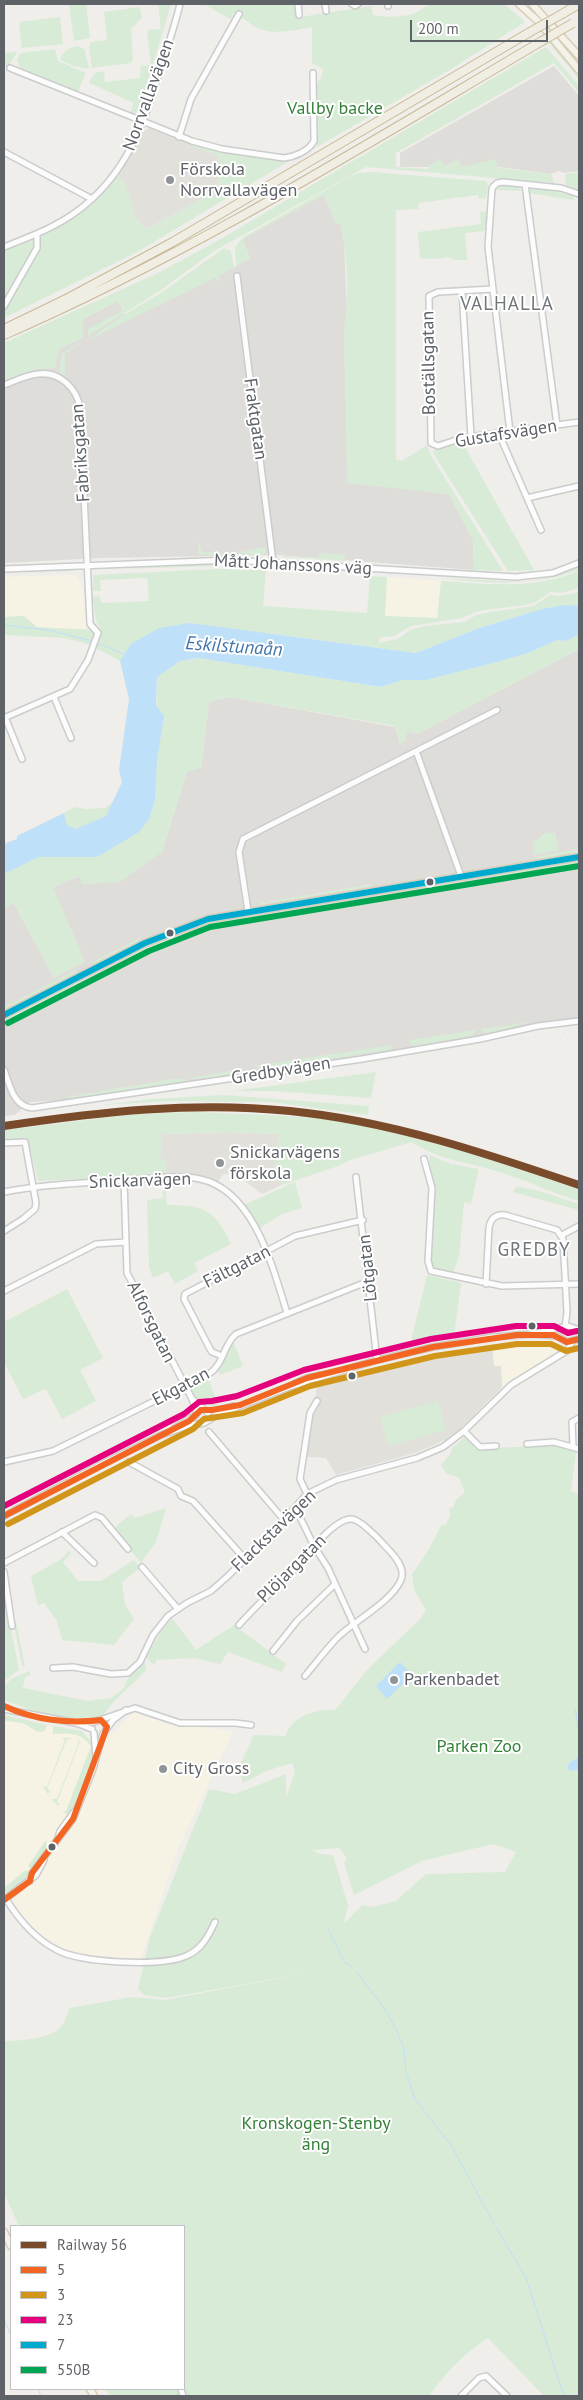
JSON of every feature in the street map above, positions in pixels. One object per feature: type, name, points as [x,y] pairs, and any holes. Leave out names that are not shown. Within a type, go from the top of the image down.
[{"type":"highway","points":[[4,329],[98,283],[171,243],[579,4]]},
{"type":"highway","points":[[4,335],[98,292],[232,223],[576,21]]},
{"type":"main road","points":[[519,4],[539,22],[579,70]]},
{"type":"main road","points":[[532,4],[579,56]]},
{"type":"main road","points":[[4,1015],[163,935],[208,919],[579,857]]},
{"type":"main road","points":[[4,2232],[10,2244]]},
{"type":"street","name":"Norrvallavägen","points":[[4,247],[37,234],[71,216],[92,199],[121,166],[143,123],[180,4]]},
{"type":"street","points":[[298,4],[299,15]]},
{"type":"street","points":[[325,4],[326,11]]},
{"type":"street","points":[[352,4],[356,6],[358,4]]},
{"type":"street","points":[[179,136],[191,99],[239,14]]},
{"type":"street","points":[[10,68],[179,136],[222,149],[284,158],[294,156],[312,145],[314,141],[313,73]]},
{"type":"street","points":[[4,152],[92,199]]},
{"type":"street","points":[[510,432],[488,247],[492,188],[499,182],[561,188],[579,194]]},
{"type":"street","points":[[525,184],[558,425]]},
{"type":"street","points":[[4,306],[24,267],[37,248],[37,234]]},
{"type":"street","name":"Fraktgatan","points":[[237,276],[274,562]]},
{"type":"street","points":[[470,436],[462,291],[493,289]]},
{"type":"street","name":"Boställsgatan","points":[[434,446],[429,439],[428,300],[434,293],[462,291]]},
{"type":"street","name":"Fabriksgatan","points":[[4,385],[28,376],[49,374],[63,380],[77,396],[80,408],[90,624],[96,629],[97,639],[74,685],[54,697]]},
{"type":"street","name":"Gustafsvägen","points":[[434,446],[470,436],[499,434],[579,422]]},
{"type":"street","points":[[499,434],[542,530]]},
{"type":"street","points":[[527,498],[579,486]]},
{"type":"street","name":"Mått Johanssons väg","points":[[4,568],[230,560],[516,578],[553,573],[579,562]]},
{"type":"street","points":[[22,759],[4,718],[54,697],[71,738]]},
{"type":"street","points":[[248,911],[238,852],[243,839],[497,710]]},
{"type":"street","points":[[416,751],[461,876]]},
{"type":"street","name":"Gredbyvägen","points":[[4,1070],[17,1102],[32,1108],[362,1059],[481,1039],[538,1026],[579,1021]]},
{"type":"street","points":[[4,1143],[25,1142],[35,1209],[24,1219],[4,1231]]},
{"type":"street","points":[[424,1159],[432,1188],[429,1270],[434,1273],[502,1286],[579,1284]]},
{"type":"street","name":"Snickarvägen","points":[[4,1192],[33,1186],[186,1177],[213,1183],[228,1192],[240,1205],[268,1251],[287,1313]]},
{"type":"street","name":"Lötgatan","points":[[356,1177],[363,1220],[377,1360]]},
{"type":"street","name":"Alforsgatan","points":[[124,1180],[126,1268],[129,1279],[184,1386],[192,1399],[205,1411]]},
{"type":"street","points":[[486,1284],[489,1227],[496,1217],[505,1215],[557,1230],[562,1235],[567,1312],[570,1328],[576,1335],[572,1341]]},
{"type":"street","name":"Fältgatan","points":[[222,1356],[212,1352],[210,1349],[184,1296],[295,1236],[363,1220]]},
{"type":"street","points":[[562,1235],[579,1226]]},
{"type":"street","points":[[4,1291],[96,1244],[126,1242]]},
{"type":"street","name":"Ekgatan","points":[[4,1462],[53,1451],[214,1371],[229,1341],[236,1334],[369,1281]]},
{"type":"street","points":[[4,1517],[100,1465],[161,1435],[196,1414],[205,1411],[215,1412],[327,1374],[377,1360],[442,1346],[570,1328]]},
{"type":"street","points":[[560,1354],[561,1338],[570,1328]]},
{"type":"street","points":[[532,1334],[561,1338],[567,1342],[579,1339]]},
{"type":"street","name":"Flackstavägen","points":[[53,1668],[73,1667],[111,1674],[128,1673],[140,1662],[143,1652],[160,1625],[178,1609],[211,1591],[284,1520],[307,1494],[336,1480],[426,1455],[443,1447],[464,1431],[511,1385],[568,1350],[572,1341]]},
{"type":"street","points":[[161,1435],[207,1421],[257,1398]]},
{"type":"street","name":"Alforsgatan","points":[[192,1399],[199,1423]]},
{"type":"street","points":[[307,1494],[300,1479],[310,1413],[316,1401]]},
{"type":"street","points":[[205,1411],[209,1416],[207,1421]]},
{"type":"street","points":[[572,1446],[572,1422],[579,1418]]},
{"type":"street","points":[[464,1431],[480,1447],[496,1446]]},
{"type":"street","points":[[209,1432],[284,1520]]},
{"type":"street","points":[[527,1444],[554,1442],[579,1448]]},
{"type":"street","points":[[129,1462],[178,1490],[181,1496],[193,1501],[245,1559]]},
{"type":"street","points":[[295,1507],[335,1584],[364,1649]]},
{"type":"street","points":[[4,1563],[92,1515],[98,1516],[128,1550]]},
{"type":"street","name":"Plöjargatan","points":[[239,1626],[263,1598],[296,1567],[314,1546],[337,1526],[350,1518],[357,1521],[379,1539],[395,1556],[402,1570],[400,1581],[387,1596],[352,1625]]},
{"type":"street","points":[[62,1532],[94,1563]]},
{"type":"street","points":[[142,1567],[178,1609]]},
{"type":"street","points":[[4,1572],[12,1626]]},
{"type":"street","points":[[273,1651],[297,1621],[335,1584]]},
{"type":"street","points":[[305,1676],[339,1636],[352,1625]]},
{"type":"street","points":[[5,1708],[19,1713],[76,1723],[102,1734]]},
{"type":"street","points":[[96,1759],[93,1731],[97,1721],[135,1708],[180,1723],[235,1723],[251,1726]]},
{"type":"street","points":[[126,1710],[102,1734],[96,1759],[76,1810],[60,1831],[57,1840],[36,1875],[5,1900],[25,1924],[43,1941],[66,1954],[91,1961],[178,1959],[200,1947],[215,1922]]},
{"type":"street","points":[[76,1723],[104,1721],[107,1727]]},
{"type":"street","points":[[461,2396],[479,2378],[486,2376],[507,2396]]},
{"type":"shaded area","points":[[554,66],[579,96],[579,171],[564,173],[559,171],[550,174],[499,167],[400,167],[400,153]]},
{"type":"shaded area","name":"Förskola Norrvallavägen","points":[[148,128],[219,156],[218,191],[146,229],[132,214],[125,184],[118,176],[142,133]]},
{"type":"shaded area","points":[[324,194],[336,224],[341,224],[344,243],[347,313],[344,331],[348,482],[449,494],[473,540],[474,570],[278,555],[101,558],[4,563],[4,380],[36,369],[54,368],[59,349],[83,337],[83,319],[118,301],[128,320],[250,258],[242,239]]},
{"type":"shaded area","points":[[75,575],[82,585],[87,628],[78,630],[37,627],[24,616],[4,617],[4,577]]},
{"type":"shaded area","points":[[387,577],[441,581],[438,618],[384,616]]},
{"type":"shaded area","points":[[579,649],[579,1018],[515,1028],[466,1039],[70,1100],[30,1102],[15,1115],[4,1116],[4,909],[14,903],[54,978],[53,887],[80,876],[162,852],[187,771],[201,767],[209,701],[230,697],[395,727],[400,744],[407,731],[417,734]]},
{"type":"shaded area","name":"Snickarvägens förskola","points":[[229,1132],[280,1134],[274,1164],[282,1185],[262,1194],[230,1170],[227,1175],[224,1173],[218,1182],[206,1176],[166,1175],[166,1160],[160,1159],[161,1134]]},
{"type":"shaded area","points":[[555,1341],[557,1350],[552,1355],[502,1387],[501,1366],[494,1366],[492,1346]]},
{"type":"shaded area","points":[[492,1346],[494,1366],[501,1366],[502,1387],[460,1429],[445,1440],[415,1453],[336,1475],[326,1458],[307,1457],[317,1385],[408,1360]]},
{"type":"shaded area","points":[[134,1712],[165,1723],[233,1731],[178,1848],[140,1961],[92,1961],[48,1946],[4,1900],[4,1716],[106,1740]]},
{"type":"green space","points":[[86,4],[90,38],[74,41],[69,5]]},
{"type":"green space","points":[[158,4],[171,4],[139,111],[133,115],[130,113],[134,103],[89,83],[94,74],[98,72],[104,72],[105,82],[140,78],[141,66],[151,65],[147,30],[161,29]]},
{"type":"green space","name":"Vallby backe","points":[[204,4],[295,4],[300,17],[371,6],[373,15],[390,17],[411,15],[431,4],[504,4],[525,22],[456,66],[317,147],[315,86],[322,76],[323,69],[312,63],[312,27],[286,31],[266,31],[233,13],[232,20]]},
{"type":"green space","points":[[140,7],[142,18],[131,29],[133,59],[131,63],[92,68],[89,47],[91,42],[107,40],[104,12]]},
{"type":"green space","points":[[60,17],[63,44],[22,48],[19,22]]},
{"type":"green space","points":[[550,41],[579,75],[579,79],[548,42]]},
{"type":"green space","points":[[79,46],[85,50],[89,69],[73,66],[60,60],[67,50]]},
{"type":"green space","points":[[546,47],[579,86],[579,93],[554,63],[396,153],[396,167],[428,169],[429,165],[440,159],[445,166],[458,159],[461,167],[495,159],[498,168],[551,174],[554,183],[366,167],[214,251],[161,290],[88,336],[88,329],[123,310],[118,301],[83,319],[83,338],[59,349],[55,368],[36,369],[4,380],[4,343],[158,273],[219,240]]},
{"type":"green space","points":[[55,49],[58,61],[86,73],[78,91],[21,68],[17,61],[20,53]]},
{"type":"green space","points":[[17,52],[8,67],[4,66],[4,53]]},
{"type":"green space","points":[[181,139],[224,152],[291,160],[137,252],[4,318],[4,249],[52,228],[65,220],[79,211],[118,176],[125,184],[135,211],[132,214],[146,229],[218,191],[219,156],[179,141]]},
{"type":"green space","points":[[371,172],[485,181],[488,184],[486,198],[479,199],[478,195],[418,203],[419,209],[396,210],[396,459],[402,461],[427,445],[430,454],[503,571],[474,570],[473,540],[449,494],[347,483],[344,331],[347,305],[345,250],[341,224],[336,224],[324,195],[243,239],[250,258],[236,266],[235,248],[242,238],[349,177],[358,173]]},
{"type":"green space","points":[[579,172],[579,186],[577,189],[566,186],[565,174]]},
{"type":"green space","points":[[501,185],[517,186],[522,191],[496,190]]},
{"type":"green space","points":[[535,187],[575,196],[573,200],[528,193],[530,189]]},
{"type":"green space","points":[[487,211],[485,231],[465,233],[467,260],[455,260],[448,257],[435,259],[420,258],[418,232],[481,224],[480,212]]},
{"type":"green space","points":[[224,248],[231,251],[234,267],[219,276],[219,282],[215,278],[88,340],[125,314],[161,293]]},
{"type":"green space","points":[[84,341],[65,354],[65,374],[59,373],[62,353]]},
{"type":"green space","points":[[462,442],[534,570],[508,571],[433,453],[433,450]]},
{"type":"green space","points":[[199,540],[202,552],[236,553],[266,547],[266,551],[263,555],[233,553],[198,555]]},
{"type":"green space","points":[[278,550],[285,556],[318,558],[319,553],[345,555],[345,561],[283,557]]},
{"type":"green space","points":[[210,564],[218,566],[117,569]]},
{"type":"green space","points":[[280,566],[363,572],[274,567]]},
{"type":"green space","points":[[578,568],[578,570],[561,575],[554,577]]},
{"type":"green space","points":[[215,569],[266,570],[263,606],[367,613],[370,576],[387,577],[385,616],[437,618],[441,581],[494,584],[528,583],[562,577],[579,571],[579,588],[561,593],[550,592],[536,602],[525,605],[478,611],[462,618],[411,626],[394,636],[379,638],[379,643],[398,639],[410,630],[425,626],[465,622],[476,615],[533,606],[550,595],[560,596],[579,592],[579,606],[542,609],[476,629],[416,653],[267,633],[132,644],[120,661],[96,648],[102,633],[96,621],[92,597],[99,596],[102,603],[149,601],[147,578],[100,580],[101,591],[93,591],[93,575]]},
{"type":"green space","points":[[72,570],[71,571],[7,574]]},
{"type":"green space","points":[[440,578],[522,582],[492,583]]},
{"type":"green space","points":[[24,616],[37,627],[94,630],[96,633],[92,645],[64,638],[4,635],[4,617]]},
{"type":"green space","points":[[577,635],[579,636],[579,649],[417,734],[407,731],[406,741],[400,744],[395,726],[230,697],[209,701],[201,768],[187,772],[162,852],[120,882],[82,884],[79,876],[53,887],[85,962],[54,978],[14,903],[4,909],[4,874],[39,857],[97,857],[155,800],[157,676],[180,661],[198,658],[381,687],[402,680],[426,680],[497,662],[528,653],[557,640],[566,641]]},
{"type":"green space","points":[[113,802],[106,816],[77,829],[67,825],[64,813],[75,807],[86,809],[105,808]]},
{"type":"green space","points":[[545,833],[555,833],[559,850],[533,855],[534,842]]},
{"type":"green space","points":[[579,849],[579,852],[538,859],[535,857]]},
{"type":"green space","points":[[579,861],[579,863],[496,877],[496,874]]},
{"type":"green space","points":[[450,882],[451,885],[395,892],[395,891]]},
{"type":"green space","points":[[371,884],[372,886],[258,905],[261,903]]},
{"type":"green space","points":[[257,914],[258,916],[206,925],[211,923]]},
{"type":"green space","points":[[176,935],[176,937],[119,963],[143,949]]},
{"type":"green space","points":[[140,938],[139,942],[95,964],[93,962]]},
{"type":"green space","points":[[77,970],[77,973],[4,1009],[4,1007]]},
{"type":"green space","points":[[78,982],[80,983],[4,1022],[4,1019]]},
{"type":"green space","points":[[531,1022],[485,1034],[481,1029]]},
{"type":"green space","points":[[476,1030],[473,1036],[417,1046],[411,1045],[409,1040]]},
{"type":"green space","points":[[392,1045],[392,1049],[262,1070],[254,1066]]},
{"type":"green space","points":[[244,1069],[240,1072],[218,1078],[188,1078]]},
{"type":"green space","points":[[376,1072],[371,1098],[274,1091],[233,1091]]},
{"type":"green space","points":[[178,1078],[188,1081],[70,1099],[67,1097]]},
{"type":"green space","points":[[223,1095],[369,1106],[368,1115],[271,1102],[171,1101],[103,1105],[151,1099]]},
{"type":"green space","points":[[197,1112],[326,1119],[395,1130],[475,1153],[579,1188],[579,1201],[509,1175],[443,1157],[412,1142],[353,1159],[282,1185],[274,1164],[280,1134],[229,1132],[162,1134],[160,1158],[166,1159],[166,1175],[38,1181],[28,1140],[4,1141],[4,1130],[136,1114]]},
{"type":"green space","points":[[424,1153],[451,1164],[479,1169],[471,1204],[464,1202],[459,1257],[452,1274],[433,1269],[431,1265],[434,1193],[428,1164],[430,1157]]},
{"type":"green space","points":[[162,1181],[165,1181],[167,1205],[190,1206],[207,1211],[220,1223],[231,1244],[194,1263],[198,1271],[175,1284],[168,1271],[153,1278],[149,1267],[147,1200],[163,1198]]},
{"type":"green space","points":[[295,1182],[302,1208],[282,1214],[258,1229],[244,1205]]},
{"type":"green space","points":[[516,1187],[540,1191],[579,1204],[579,1210],[513,1192]]},
{"type":"green space","points":[[427,1275],[461,1283],[454,1336],[410,1345]]},
{"type":"green space","points":[[67,1289],[103,1358],[80,1370],[96,1401],[62,1419],[46,1389],[23,1399],[4,1362],[4,1322]]},
{"type":"green space","points":[[233,1341],[243,1366],[219,1375],[218,1371]]},
{"type":"green space","points":[[208,1378],[218,1405],[211,1407],[196,1398],[190,1389]]},
{"type":"green space","points":[[438,1401],[446,1430],[388,1446],[380,1417]]},
{"type":"green space","points":[[466,1436],[476,1449],[554,1445],[576,1451],[571,1491],[579,1494],[579,2396],[544,2396],[488,2338],[456,2364],[429,2396],[110,2396],[107,2390],[185,2390],[185,2225],[19,2225],[4,2193],[4,2041],[42,2037],[56,2031],[61,2027],[70,2008],[132,1997],[165,2000],[323,1970],[167,1998],[144,1995],[138,1989],[150,1937],[209,1789],[235,1794],[286,1774],[286,1798],[295,1771],[292,1763],[266,1771],[243,1783],[239,1767],[254,1735],[285,1736],[294,1723],[305,1715],[319,1711],[335,1710],[367,1670],[421,1618],[426,1610],[414,1590],[412,1574],[428,1551],[441,1526],[446,1524],[450,1516],[449,1508],[453,1507],[456,1500],[465,1492],[459,1478],[446,1473],[441,1465],[451,1453],[452,1448]],"holes":[[[399,1664],[387,1698],[376,1686]],[[493,1844],[516,1852],[505,1872],[426,1874],[396,1901],[372,1907],[362,1905],[344,1924],[348,1905],[333,1855],[320,1854],[312,1850],[339,1848],[347,1858],[344,1863],[354,1895],[422,1861]]]},
{"type":"green space","points":[[166,1508],[156,1542],[141,1563],[113,1529],[131,1514],[135,1518]]},
{"type":"green space","points":[[69,1551],[71,1554],[63,1562],[78,1581],[101,1581],[134,1560],[140,1568],[122,1582],[125,1605],[134,1619],[114,1645],[62,1640],[57,1621],[44,1603],[38,1606],[31,1576],[60,1560]]},
{"type":"green space","points":[[4,1585],[7,1619],[10,1625],[19,1670],[4,1681]]},
{"type":"green space","points":[[172,1618],[196,1650],[234,1625],[286,1664],[282,1672],[228,1652],[220,1664],[195,1658],[157,1660],[154,1665],[146,1657],[160,1633]]},
{"type":"green space","points":[[16,1622],[25,1666],[22,1666],[14,1624]]},
{"type":"green space","points":[[145,1662],[146,1670],[112,1703],[103,1716],[77,1719],[52,1716],[4,1700],[4,1686],[11,1679],[30,1671],[30,1675],[25,1677],[23,1688],[88,1701],[111,1698],[124,1688],[129,1676]]},
{"type":"green space","points":[[4,1715],[47,1725],[45,1731],[38,1732],[23,1723],[4,1721]]},
{"type":"green space","points":[[53,1726],[82,1731],[94,1745],[92,1763],[83,1791],[68,1815],[62,1811],[66,1811],[91,1746],[79,1736],[53,1734]]},
{"type":"green space","points":[[62,1738],[71,1739],[67,1739],[47,1789],[50,1791],[48,1794],[43,1787],[47,1787],[65,1740]]},
{"type":"green space","points":[[76,1739],[83,1743],[80,1742],[57,1802],[60,1804],[58,1806],[52,1799],[57,1799],[79,1742]]},
{"type":"green space","points":[[46,1840],[47,1847],[32,1870],[28,1866]]},
{"type":"green space","points":[[26,1870],[30,1873],[18,1886],[4,1894],[4,1888]]},
{"type":"water","name":"Eskilstunaån","points":[[565,605],[579,606],[579,636],[577,635],[567,641],[557,640],[528,653],[497,662],[426,680],[402,680],[381,687],[198,658],[180,661],[157,677],[156,705],[164,716],[157,760],[155,800],[149,819],[139,832],[97,857],[39,857],[4,874],[4,844],[17,839],[17,836],[64,813],[67,825],[76,829],[106,816],[122,782],[119,770],[129,699],[120,661],[131,644],[159,628],[190,623],[416,653],[476,629],[542,609]]},
{"type":"water","name":"Parkenbadet","points":[[400,1662],[412,1675],[387,1699],[376,1686]]},
{"type":"water","points":[[579,1757],[579,1769],[573,1771],[567,1769],[569,1763]]},
{"type":"waterway","points":[[4,625],[48,630],[92,641]]},
{"type":"waterway","points":[[100,644],[124,654]]},
{"type":"waterway","points":[[575,1708],[579,1733]]},
{"type":"waterway","points":[[327,1927],[345,1963],[352,1967]]},
{"type":"waterway","points":[[356,1971],[384,2008],[395,2027],[404,2048],[406,2072],[415,2099],[451,2145],[494,2224]]},
{"type":"waterway","points":[[496,2227],[526,2278],[564,2396]]},
{"type":"waterway","points":[[4,2319],[10,2334]]},
{"type":"waterway","points":[[38,2390],[41,2396]]},
{"type":"railway","points":[[467,1052],[530,1037],[579,1032]]},
{"type":"railway","points":[[560,1039],[579,1040]]},
{"type":"railway","points":[[558,1156],[579,1162]]},
{"type":"rail line","name":"56","points":[[4,1126],[111,1112],[182,1108],[218,1107],[290,1111],[364,1122],[401,1130],[473,1150],[579,1185]]},
{"type":"transit line","name":"7","points":[[4,1015],[145,943],[208,919],[579,857]]},
{"type":"transit line","name":"550B","points":[[8,1023],[149,951],[210,927],[579,866]]},
{"type":"transit line","name":"23","points":[[4,1506],[184,1414],[199,1402],[237,1396],[304,1370],[431,1339],[516,1326],[554,1326],[568,1333],[577,1331]]},
{"type":"transit line","name":"5","points":[[4,1516],[189,1421],[201,1410],[240,1405],[307,1378],[433,1347],[517,1335],[553,1335],[567,1342],[579,1339]]},
{"type":"transit line","name":"3","points":[[8,1524],[193,1429],[204,1419],[243,1413],[310,1386],[435,1356],[517,1344],[551,1344],[566,1351],[579,1348]]},
{"type":"transit line","name":"5","points":[[4,1706],[27,1715],[52,1720],[101,1720],[107,1727],[73,1819],[32,1873],[30,1881],[4,1900]]},
{"type":"place","name":"Förskola Norrvallavägen","points":[[170,180]]},
{"type":"place","name":"Snickarvägens förskola","points":[[220,1163]]},
{"type":"place","name":"Parkenbadet","points":[[394,1680]]},
{"type":"place","name":"City Gross","points":[[163,1769]]},
{"type":"district","name":"VALHALLA","points":[[507,305]]},
{"type":"district","name":"GREDBY","points":[[534,1251]]},
{"type":"park label","name":"Parken Zoo","points":[[479,1747]]},
{"type":"park label","name":"Kronskogen-Stenby äng","points":[[316,2134]]}]
